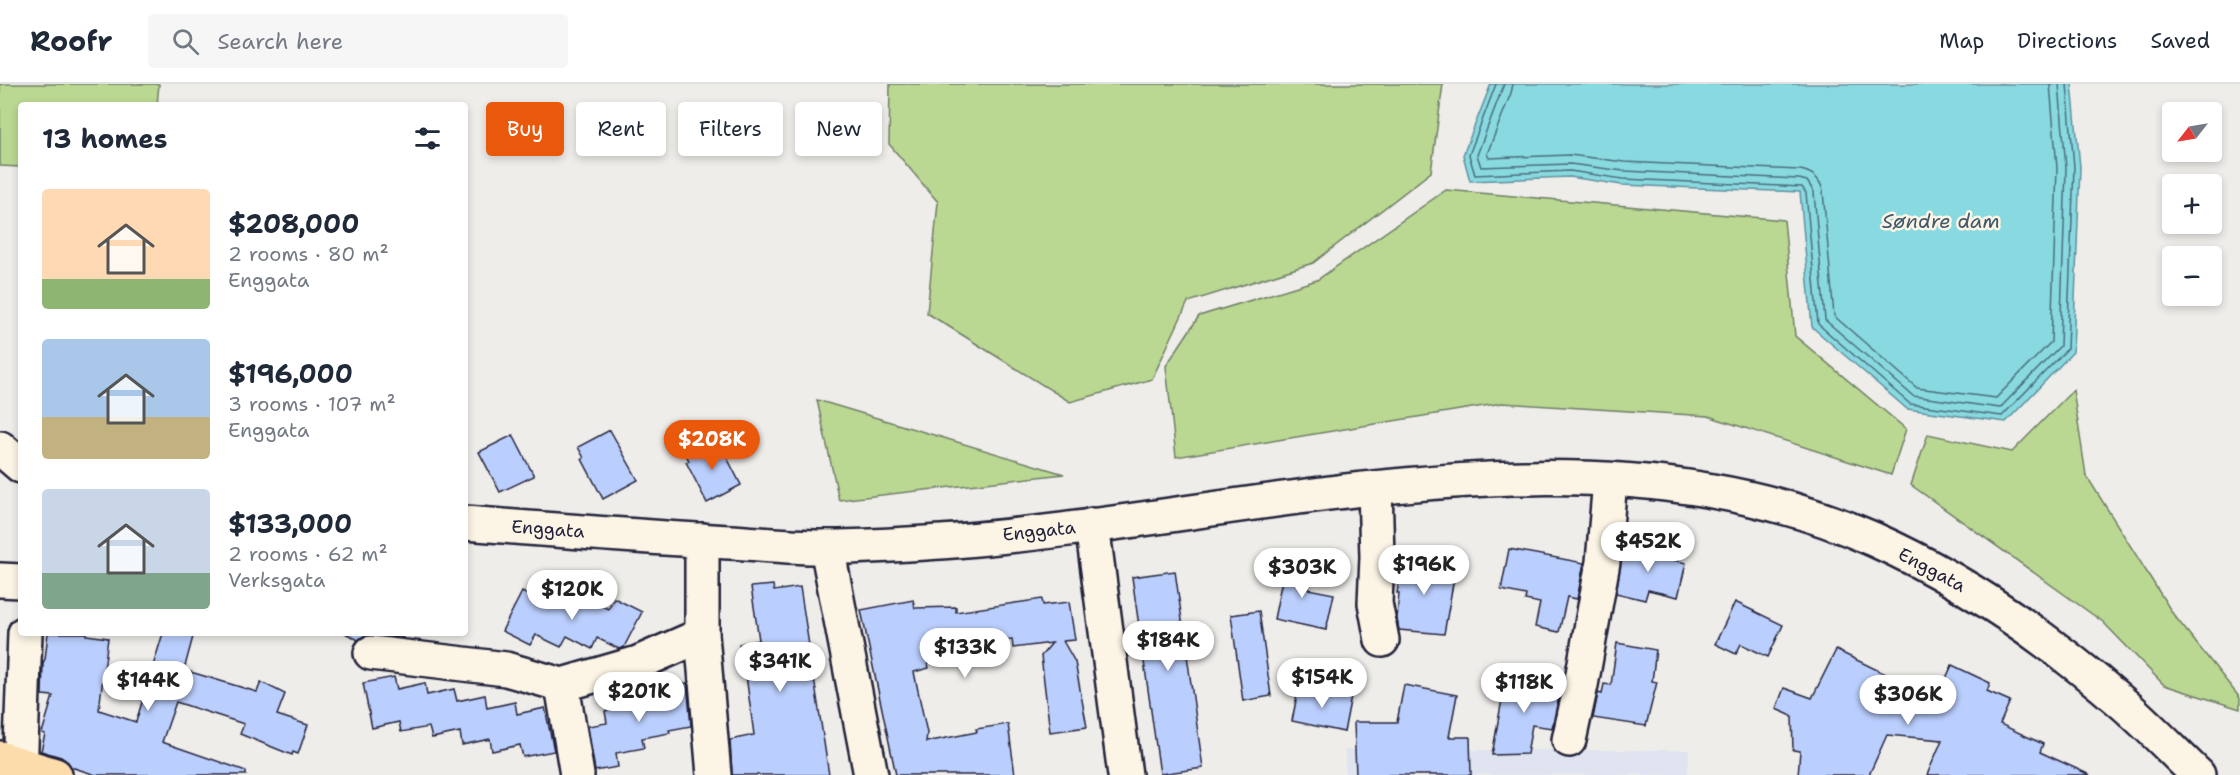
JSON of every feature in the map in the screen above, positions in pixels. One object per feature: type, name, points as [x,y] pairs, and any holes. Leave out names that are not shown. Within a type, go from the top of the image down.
[{"type":"main road","points":[[13,766],[55,775]]},
{"type":"street","points":[[0,448],[18,463]]},
{"type":"street","name":"Enggata","points":[[468,523],[827,547],[945,542],[1375,488],[1464,481],[1539,478],[1687,485],[1751,498],[1809,515],[1874,539],[1934,570],[1992,603],[2056,649],[2126,706],[2198,775]]},
{"type":"street","points":[[1569,740],[1603,562],[1610,480]]},
{"type":"street","points":[[1375,488],[1377,557],[1375,603],[1382,640]]},
{"type":"street","points":[[1092,525],[1125,775]]},
{"type":"street","points":[[702,540],[702,635],[714,775]]},
{"type":"street","points":[[827,547],[871,775]]},
{"type":"street","points":[[0,580],[18,580]]},
{"type":"street","points":[[372,653],[506,669],[562,685],[638,663],[702,635]]},
{"type":"street","points":[[13,766],[26,636]]},
{"type":"street","points":[[562,685],[577,775]]},
{"type":"shaded area","points":[[1345,750],[1689,750],[1688,775],[1345,775]]},
{"type":"green space","points":[[0,84],[159,84],[157,102],[18,102],[18,167],[0,166]]},
{"type":"green space","points":[[890,84],[1443,84],[1431,172],[1313,263],[1188,302],[1152,379],[1070,402],[927,313],[938,202],[889,144]]},
{"type":"green space","points":[[1446,190],[1784,220],[1795,336],[1906,429],[1891,475],[1708,416],[1502,403],[1176,457],[1166,366],[1199,316],[1317,280]]},
{"type":"green space","points":[[2073,390],[2086,475],[2173,614],[2240,698],[2240,709],[2164,685],[2103,622],[1911,485],[1928,434],[2012,452]]},
{"type":"green space","points":[[817,400],[1064,474],[839,500]]},
{"type":"water","name":"Søndre dam","points":[[1491,84],[2072,84],[2080,167],[2073,352],[2006,422],[1907,409],[1812,327],[1800,192],[1622,185],[1570,177],[1470,181],[1463,155]]},
{"type":"building","points":[[610,430],[638,480],[603,499],[578,447]]},
{"type":"building","points":[[513,435],[534,476],[500,492],[479,452]]},
{"type":"building","points":[[717,438],[741,485],[707,503],[686,462],[689,461],[686,454]]},
{"type":"building","points":[[1624,542],[1667,553],[1665,558],[1686,563],[1678,597],[1648,590],[1645,600],[1616,593]]},
{"type":"building","points":[[1509,549],[1584,563],[1577,599],[1567,597],[1559,632],[1535,627],[1540,603],[1525,600],[1526,595],[1501,590]]},
{"type":"building","points":[[1403,557],[1456,567],[1444,634],[1399,630],[1397,619],[1399,593],[1397,593]]},
{"type":"building","points":[[1286,560],[1310,565],[1307,578],[1311,579],[1308,589],[1334,594],[1326,630],[1274,619]]},
{"type":"building","points":[[1175,571],[1203,768],[1160,774],[1132,577]]},
{"type":"building","points":[[773,585],[774,591],[800,587],[829,775],[732,775],[730,740],[754,735],[745,668],[743,669],[739,644],[759,640],[751,587]]},
{"type":"building","points":[[522,592],[547,605],[552,594],[577,607],[583,596],[608,609],[614,598],[642,612],[624,647],[619,649],[597,638],[592,649],[567,636],[561,647],[536,635],[530,645],[502,631]]},
{"type":"building","points":[[1042,599],[1043,605],[1069,602],[1075,640],[1063,641],[1075,662],[1087,727],[1050,732],[1041,656],[1052,643],[1013,648],[1012,639],[958,645],[958,648],[926,653],[929,668],[914,672],[927,733],[926,742],[977,732],[976,729],[1008,724],[1015,775],[896,775],[861,610],[913,600],[915,608],[956,607],[956,612]]},
{"type":"building","points":[[1735,602],[1783,625],[1768,657],[1741,644],[1736,654],[1715,644]]},
{"type":"building","points":[[1259,611],[1271,696],[1243,701],[1231,615]]},
{"type":"building","points":[[48,636],[108,638],[99,710],[136,722],[162,636],[193,636],[184,670],[257,692],[261,682],[285,694],[277,715],[308,725],[298,754],[293,752],[292,755],[240,734],[244,724],[176,702],[162,742],[246,771],[246,775],[96,775],[71,767],[61,757],[41,751],[45,734],[42,733],[53,696],[42,695]]},
{"type":"building","points":[[351,636],[364,636],[358,640]]},
{"type":"building","points":[[1617,643],[1656,650],[1652,681],[1657,682],[1646,726],[1593,718],[1598,693],[1602,694],[1604,684],[1611,685]]},
{"type":"building","points":[[1836,650],[1894,678],[1889,687],[1927,710],[1938,686],[1942,687],[1952,665],[1990,683],[1987,691],[2010,701],[2000,724],[2043,744],[2040,752],[2090,775],[1927,775],[1942,740],[1887,735],[1869,775],[1798,775],[1800,751],[1793,750],[1792,716],[1776,709],[1784,688],[1812,698]]},
{"type":"building","points":[[394,677],[397,689],[425,683],[427,695],[454,689],[457,701],[485,695],[487,708],[515,702],[517,714],[545,708],[554,751],[523,757],[520,745],[492,751],[490,739],[462,745],[460,732],[432,738],[429,727],[401,732],[399,722],[372,728],[363,683]]},
{"type":"building","points":[[1506,677],[1561,686],[1552,728],[1532,725],[1527,754],[1492,755]]},
{"type":"building","points":[[687,683],[691,726],[669,730],[670,733],[642,738],[644,748],[616,753],[618,767],[595,771],[588,726],[607,723],[605,711],[633,706],[631,694]]},
{"type":"building","points":[[1299,685],[1351,696],[1344,732],[1292,721]]},
{"type":"building","points":[[1404,685],[1457,695],[1449,737],[1470,737],[1471,775],[1356,775],[1354,722],[1397,722]]}]
